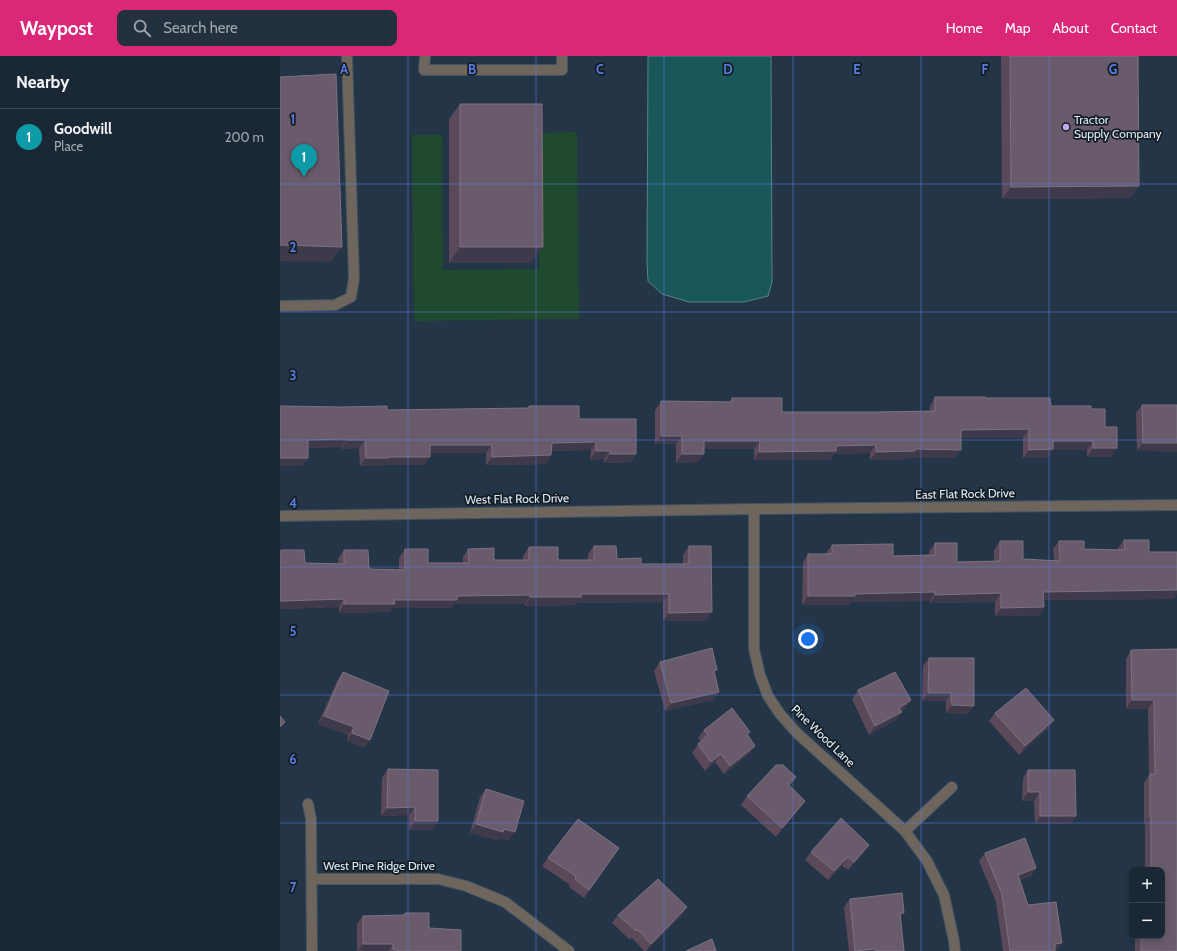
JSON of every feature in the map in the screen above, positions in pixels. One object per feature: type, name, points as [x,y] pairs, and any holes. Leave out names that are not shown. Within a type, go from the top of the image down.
[{"type":"street","points":[[280,306],[335,305],[351,297],[354,278],[347,56]]},
{"type":"street","points":[[424,56],[424,70],[562,70],[562,56]]},
{"type":"street","name":"East Flat Rock Drive","points":[[754,508],[1177,505]]},
{"type":"street","name":"West Flat Rock Drive","points":[[280,516],[754,508]]},
{"type":"street","name":"Pine Wood Lane","points":[[754,508],[754,649],[760,675],[768,696],[780,714],[797,733],[905,831],[927,861],[944,895],[955,951]]},
{"type":"street","points":[[905,831],[952,787]]},
{"type":"street","points":[[308,804],[312,879],[312,951]]},
{"type":"street","name":"West Pine Ridge Drive","points":[[312,879],[438,879],[466,886],[505,902],[569,951]]},
{"type":"shaded area","points":[[648,56],[771,56],[772,282],[768,296],[744,302],[689,302],[662,294],[648,281]]},
{"type":"shaded area","points":[[577,132],[579,319],[414,321],[412,135],[442,135],[443,270],[539,269],[538,133]]},
{"type":"building","name":"Tractor Supply Company","points":[[1010,56],[1138,56],[1139,186],[1011,187]]},
{"type":"building","points":[[336,74],[342,247],[280,245],[280,77]]},
{"type":"building","points":[[460,104],[542,104],[543,247],[460,247]]},
{"type":"building","points":[[935,397],[1050,398],[1051,406],[1091,406],[1091,409],[1105,409],[1105,427],[1117,427],[1117,448],[1093,448],[1093,441],[1053,441],[1053,449],[1029,450],[1029,429],[961,430],[961,450],[915,449],[915,451],[876,452],[876,445],[836,446],[836,451],[759,452],[760,441],[704,441],[704,454],[682,454],[682,436],[661,436],[661,401],[732,402],[732,398],[782,398],[782,412],[876,412],[935,411]]},
{"type":"building","points":[[1142,405],[1177,405],[1177,443],[1143,443]]},
{"type":"building","points":[[280,406],[387,406],[387,410],[579,406],[579,419],[636,419],[636,454],[610,454],[610,451],[596,451],[596,442],[552,443],[551,455],[492,457],[492,445],[430,445],[430,457],[366,458],[365,440],[346,439],[308,440],[308,458],[280,458]]},
{"type":"building","points":[[1124,540],[1149,540],[1149,552],[1177,552],[1177,590],[1043,592],[1044,607],[1001,608],[1001,593],[935,595],[935,592],[855,594],[855,596],[808,596],[808,554],[832,554],[832,545],[893,544],[893,556],[935,555],[935,543],[957,543],[957,562],[1000,561],[1000,541],[1023,541],[1023,559],[1060,561],[1059,541],[1084,541],[1084,549],[1125,550]]},
{"type":"building","points":[[594,546],[616,546],[617,559],[641,558],[641,564],[689,564],[689,546],[711,546],[712,612],[669,613],[669,594],[581,594],[581,597],[530,597],[530,595],[457,596],[457,600],[394,600],[395,604],[344,604],[344,599],[280,600],[281,550],[304,550],[305,563],[344,564],[344,550],[368,550],[369,569],[405,570],[405,549],[428,549],[428,563],[469,563],[468,549],[494,548],[494,560],[529,560],[529,547],[558,547],[558,560],[594,560]]},
{"type":"building","points":[[712,648],[717,670],[714,671],[719,692],[671,703],[660,662]]},
{"type":"building","points":[[1177,649],[1177,951],[1141,951],[1141,939],[1165,939],[1165,867],[1151,867],[1150,774],[1155,774],[1154,700],[1132,700],[1131,650]]},
{"type":"building","points":[[929,658],[974,658],[974,706],[952,705],[951,693],[928,693]]},
{"type":"building","points":[[343,672],[389,691],[370,740],[352,733],[354,727],[324,716]]},
{"type":"building","points":[[895,672],[911,700],[899,708],[902,712],[875,726],[858,690]]},
{"type":"building","points":[[1026,688],[1054,720],[1025,746],[995,713]]},
{"type":"building","points":[[732,708],[750,732],[747,734],[755,746],[730,766],[721,754],[711,762],[698,744],[708,735],[704,730]]},
{"type":"building","points":[[280,716],[285,722],[280,727]]},
{"type":"building","points":[[776,765],[783,765],[796,777],[789,785],[805,801],[782,828],[747,796]]},
{"type":"building","points":[[388,769],[438,770],[438,821],[415,821],[415,807],[387,808]]},
{"type":"building","points":[[1028,770],[1075,770],[1076,816],[1040,816],[1040,792],[1028,792]]},
{"type":"building","points":[[486,789],[524,801],[515,832],[504,829],[503,832],[476,824]]},
{"type":"building","points":[[841,818],[869,845],[854,862],[848,857],[834,871],[811,852]]},
{"type":"building","points":[[578,819],[619,848],[589,890],[575,879],[576,876],[548,858]]},
{"type":"building","points":[[1025,838],[1036,868],[1018,875],[1028,905],[1056,902],[1062,943],[1055,944],[1055,951],[1010,951],[1002,894],[985,853]]},
{"type":"building","points":[[658,879],[687,907],[651,944],[637,929],[636,931],[618,915]]},
{"type":"building","points":[[902,893],[904,913],[900,913],[904,951],[876,951],[876,949],[855,951],[850,899]]},
{"type":"building","points":[[405,913],[429,913],[429,928],[461,930],[461,951],[398,951],[393,950],[393,944],[363,944],[363,916],[405,915]]},
{"type":"building","points":[[712,939],[716,951],[686,951]]},
{"type":"place","name":"Tractor Supply Company","points":[[1066,127]]},
{"type":"place","name":"Goodwill","points":[[304,177]]}]
